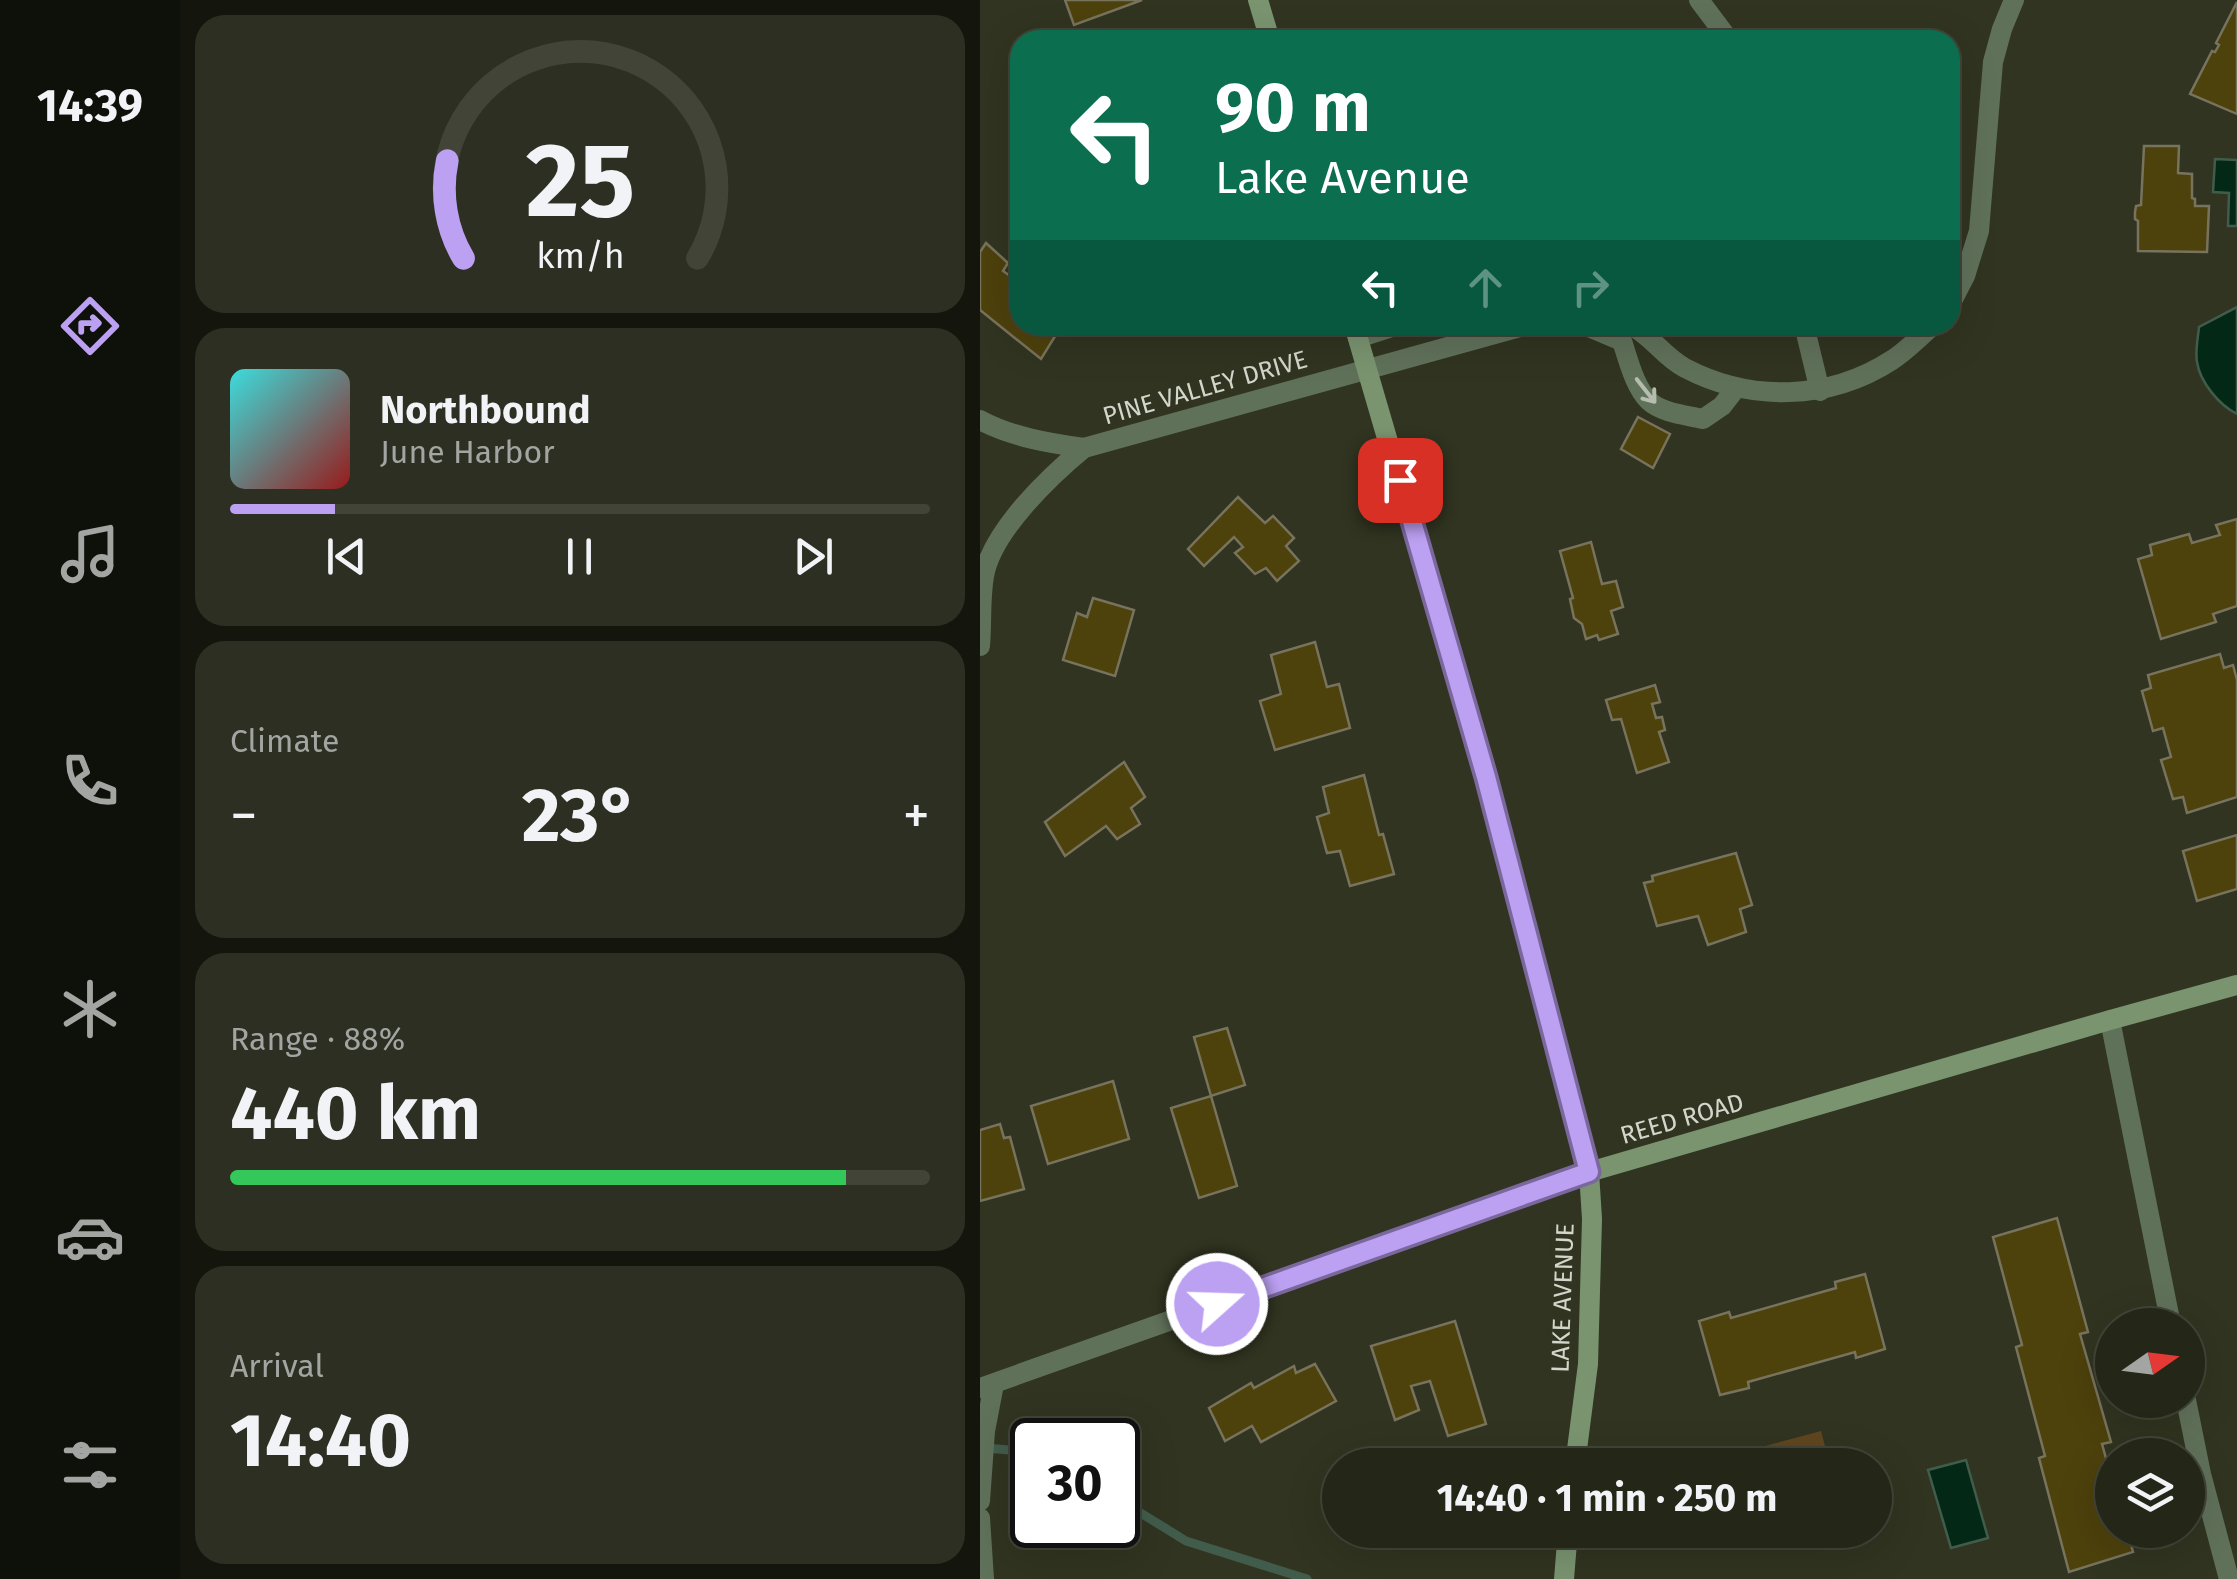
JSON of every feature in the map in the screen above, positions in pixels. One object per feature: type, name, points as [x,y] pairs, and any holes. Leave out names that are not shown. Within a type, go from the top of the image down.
[{"type":"main road","points":[[1258,0],[1267,30]]},
{"type":"main road","name":"LAKE AVENUE","points":[[1357,335],[1486,777],[1589,1172],[1592,1219],[1588,1364],[1577,1448]]},
{"type":"main road","name":"REED ROAD","points":[[1589,1172],[2237,985]]},
{"type":"main road","points":[[1564,1579],[1567,1548]]},
{"type":"street","points":[[1699,0],[1722,30]]},
{"type":"street","points":[[1960,286],[1978,231],[1992,62],[2014,0]]},
{"type":"street","name":"PINE VALLEY DRIVE","points":[[980,646],[984,551],[1040,489],[1084,448],[1491,335]]},
{"type":"street","points":[[1608,335],[1622,341],[1632,372],[1649,400],[1670,412],[1703,418],[1722,406],[1736,388]]},
{"type":"street","points":[[1642,335],[1682,367],[1736,388],[1768,394],[1820,390],[1855,379],[1892,360],[1921,335]]},
{"type":"street","points":[[1806,335],[1820,390]]},
{"type":"street","points":[[980,420],[1046,443],[1084,448]]},
{"type":"street","points":[[2110,1020],[2169,1308]]},
{"type":"street","name":"REED ROAD","points":[[987,1386],[1589,1172]]},
{"type":"street","points":[[980,1501],[987,1386]]},
{"type":"street","points":[[2190,1418],[2230,1579]]},
{"type":"street","points":[[980,1518],[984,1579]]},
{"type":"shaded area","points":[[2215,159],[2237,160],[2237,226],[2228,226],[2229,193],[2213,192]]},
{"type":"shaded area","points":[[2237,307],[2237,414],[2206,385],[2196,353],[2199,327]]},
{"type":"shaded area","points":[[1821,1431],[1826,1448],[1758,1448]]},
{"type":"shaded area","points":[[1966,1460],[1988,1538],[1951,1548],[1928,1470]]},
{"type":"building","points":[[1065,0],[1142,0],[1074,25]]},
{"type":"building","points":[[2237,2],[2237,114],[2190,94],[2219,45],[2216,43]]},
{"type":"building","points":[[2144,146],[2179,146],[2178,173],[2192,174],[2195,206],[2209,206],[2207,252],[2138,251],[2135,212],[2136,206],[2141,205]]},
{"type":"building","points":[[986,243],[1008,263],[1003,271],[1010,276],[1010,334],[980,310],[980,252]]},
{"type":"building","points":[[1011,335],[1056,335],[1041,359]]},
{"type":"building","points":[[1638,417],[1670,434],[1653,468],[1621,449]]},
{"type":"building","points":[[1238,497],[1265,523],[1273,516],[1294,538],[1286,546],[1299,561],[1277,581],[1266,568],[1255,574],[1235,553],[1243,547],[1234,537],[1204,566],[1188,549]]},
{"type":"building","points":[[2237,519],[2237,606],[2213,614],[2216,622],[2161,639],[2138,559],[2152,555],[2150,545],[2189,534],[2192,543],[2220,535],[2216,525]]},
{"type":"building","points":[[1591,542],[1602,584],[1616,581],[1623,607],[1611,611],[1618,634],[1599,640],[1597,635],[1586,639],[1582,624],[1574,618],[1570,599],[1573,598],[1560,551]]},
{"type":"building","points":[[1093,598],[1134,610],[1115,676],[1063,660],[1077,613],[1087,617]]},
{"type":"building","points":[[1315,642],[1327,687],[1339,684],[1350,728],[1275,750],[1260,701],[1281,694],[1271,655]]},
{"type":"building","points":[[2220,654],[2224,668],[2233,665],[2237,680],[2237,797],[2187,813],[2183,797],[2173,799],[2161,760],[2171,757],[2163,728],[2153,731],[2142,691],[2151,688],[2148,675]]},
{"type":"building","points":[[1655,685],[1660,702],[1652,704],[1656,718],[1662,717],[1665,730],[1659,732],[1669,762],[1637,773],[1621,719],[1612,720],[1606,700]]},
{"type":"building","points":[[1124,762],[1145,797],[1131,808],[1140,824],[1117,839],[1106,826],[1065,856],[1045,822]]},
{"type":"building","points":[[1364,775],[1379,835],[1383,834],[1394,874],[1350,886],[1340,851],[1327,853],[1317,817],[1329,813],[1323,787]]},
{"type":"building","points":[[2237,835],[2237,889],[2197,901],[2183,851]]},
{"type":"building","points":[[1736,853],[1752,905],[1740,909],[1746,932],[1708,945],[1698,916],[1657,926],[1644,883],[1653,881],[1652,876]]},
{"type":"building","points":[[1227,1028],[1245,1085],[1211,1096],[1194,1037]]},
{"type":"building","points":[[1113,1081],[1129,1139],[1048,1164],[1031,1106]]},
{"type":"building","points":[[1211,1096],[1237,1186],[1199,1198],[1171,1108]]},
{"type":"building","points":[[1000,1124],[1004,1138],[1010,1137],[1024,1189],[980,1201],[980,1130]]},
{"type":"building","points":[[2057,1218],[2088,1332],[2080,1334],[2095,1386],[2095,1418],[2104,1418],[2110,1438],[2095,1438],[2095,1548],[2132,1548],[2133,1552],[2069,1572],[2039,1458],[2045,1456],[2016,1347],[2022,1345],[1993,1237]]},
{"type":"building","points":[[1865,1274],[1885,1349],[1856,1358],[1855,1352],[1748,1382],[1749,1388],[1720,1395],[1699,1321],[1729,1312],[1731,1318],[1836,1288],[1835,1282]]},
{"type":"building","points":[[1455,1321],[1486,1424],[1448,1436],[1430,1381],[1411,1386],[1419,1410],[1395,1420],[1371,1346]]},
{"type":"building","points":[[1315,1364],[1336,1401],[1261,1442],[1252,1426],[1225,1441],[1209,1408],[1251,1383],[1254,1388],[1294,1366],[1296,1373]]},
{"type":"waterway","points":[[985,1448],[1010,1450]]},
{"type":"waterway","points":[[1140,1513],[1186,1541],[1307,1579]]},
{"type":"route","points":[[1217,1304],[1589,1172],[1486,777],[1400,480]]}]
